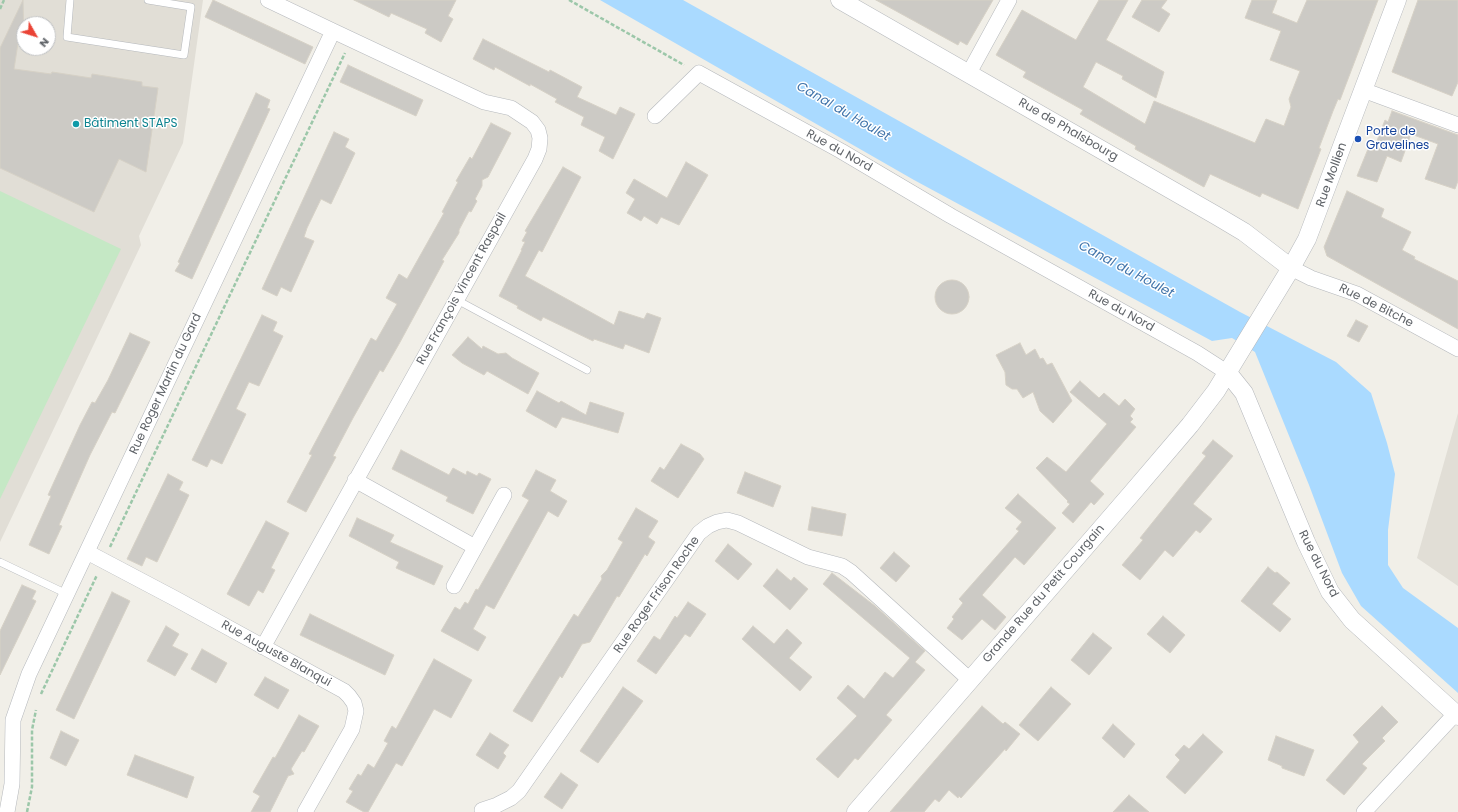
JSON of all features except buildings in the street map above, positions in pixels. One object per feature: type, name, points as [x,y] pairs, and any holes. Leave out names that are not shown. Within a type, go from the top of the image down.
[{"type":"street","points":[[268,0],[333,31]]},
{"type":"street","points":[[968,73],[1010,0]]},
{"type":"street","name":"Rue Mollien","points":[[1243,349],[1291,268],[1317,214],[1397,0]]},
{"type":"street","name":"Rue de Phalsbourg","points":[[847,2],[1244,232],[1291,268]]},
{"type":"street","name":"Rue François Vincent Raspail","points":[[263,646],[457,300],[535,158],[539,148],[540,138],[538,130],[528,119],[511,108],[484,102],[333,31]]},
{"type":"street","name":"Rue Roger Martin du Gard","points":[[6,812],[12,784],[12,737],[16,708],[29,674],[333,31]]},
{"type":"street","points":[[655,116],[699,73]]},
{"type":"street","name":"Rue du Nord","points":[[699,73],[841,151],[951,216],[1197,353],[1228,373],[1244,393],[1306,542],[1330,592],[1356,624],[1457,715]]},
{"type":"street","points":[[1363,90],[1458,125]]},
{"type":"street","name":"Rue de Bitche","points":[[1291,268],[1311,278],[1357,294],[1458,349]]},
{"type":"street","name":"Grande Rue du Petit Courgain","points":[[856,812],[1190,425],[1228,373],[1243,349]]},
{"type":"street","points":[[355,480],[475,547]]},
{"type":"street","points":[[454,586],[504,495]]},
{"type":"street","name":"Rue Roger Frison Roche","points":[[482,810],[511,798],[519,791],[699,533],[717,522],[727,520],[738,523],[808,557],[842,566],[852,572],[970,680]]},
{"type":"street","name":"Rue Auguste Blanqui","points":[[86,552],[344,690],[354,703],[355,720],[352,729],[306,812]]},
{"type":"street","points":[[1364,812],[1457,715]]},
{"type":"lane","points":[[70,0],[67,37],[184,55],[191,7],[148,0]]},
{"type":"lane","points":[[457,300],[587,370]]},
{"type":"lane","points":[[0,562],[67,594]]},
{"type":"path","points":[[0,9],[4,0]]},
{"type":"path","points":[[569,0],[699,73]]},
{"type":"path","points":[[38,700],[351,40]]},
{"type":"path","points":[[27,812],[30,801],[33,771],[32,730],[37,706]]},
{"type":"shaded area","points":[[0,0],[203,0],[183,143],[139,236],[141,245],[0,542]]},
{"type":"shaded area","points":[[1458,413],[1458,586],[1417,558]]},
{"type":"green space","points":[[0,191],[121,249],[0,499]]},
{"type":"water","name":"Canal du Houlet","points":[[600,0],[683,0],[1240,312],[1336,362],[1371,393],[1395,474],[1388,530],[1388,565],[1403,588],[1458,628],[1458,693],[1361,606],[1342,573],[1309,485],[1255,352],[1232,338],[1212,341],[914,180]]},
{"type":"place","name":"Bâtiment STAPS","points":[[76,124]]},
{"type":"place","name":"Porte de Gravelines","points":[[1358,139]]}]
